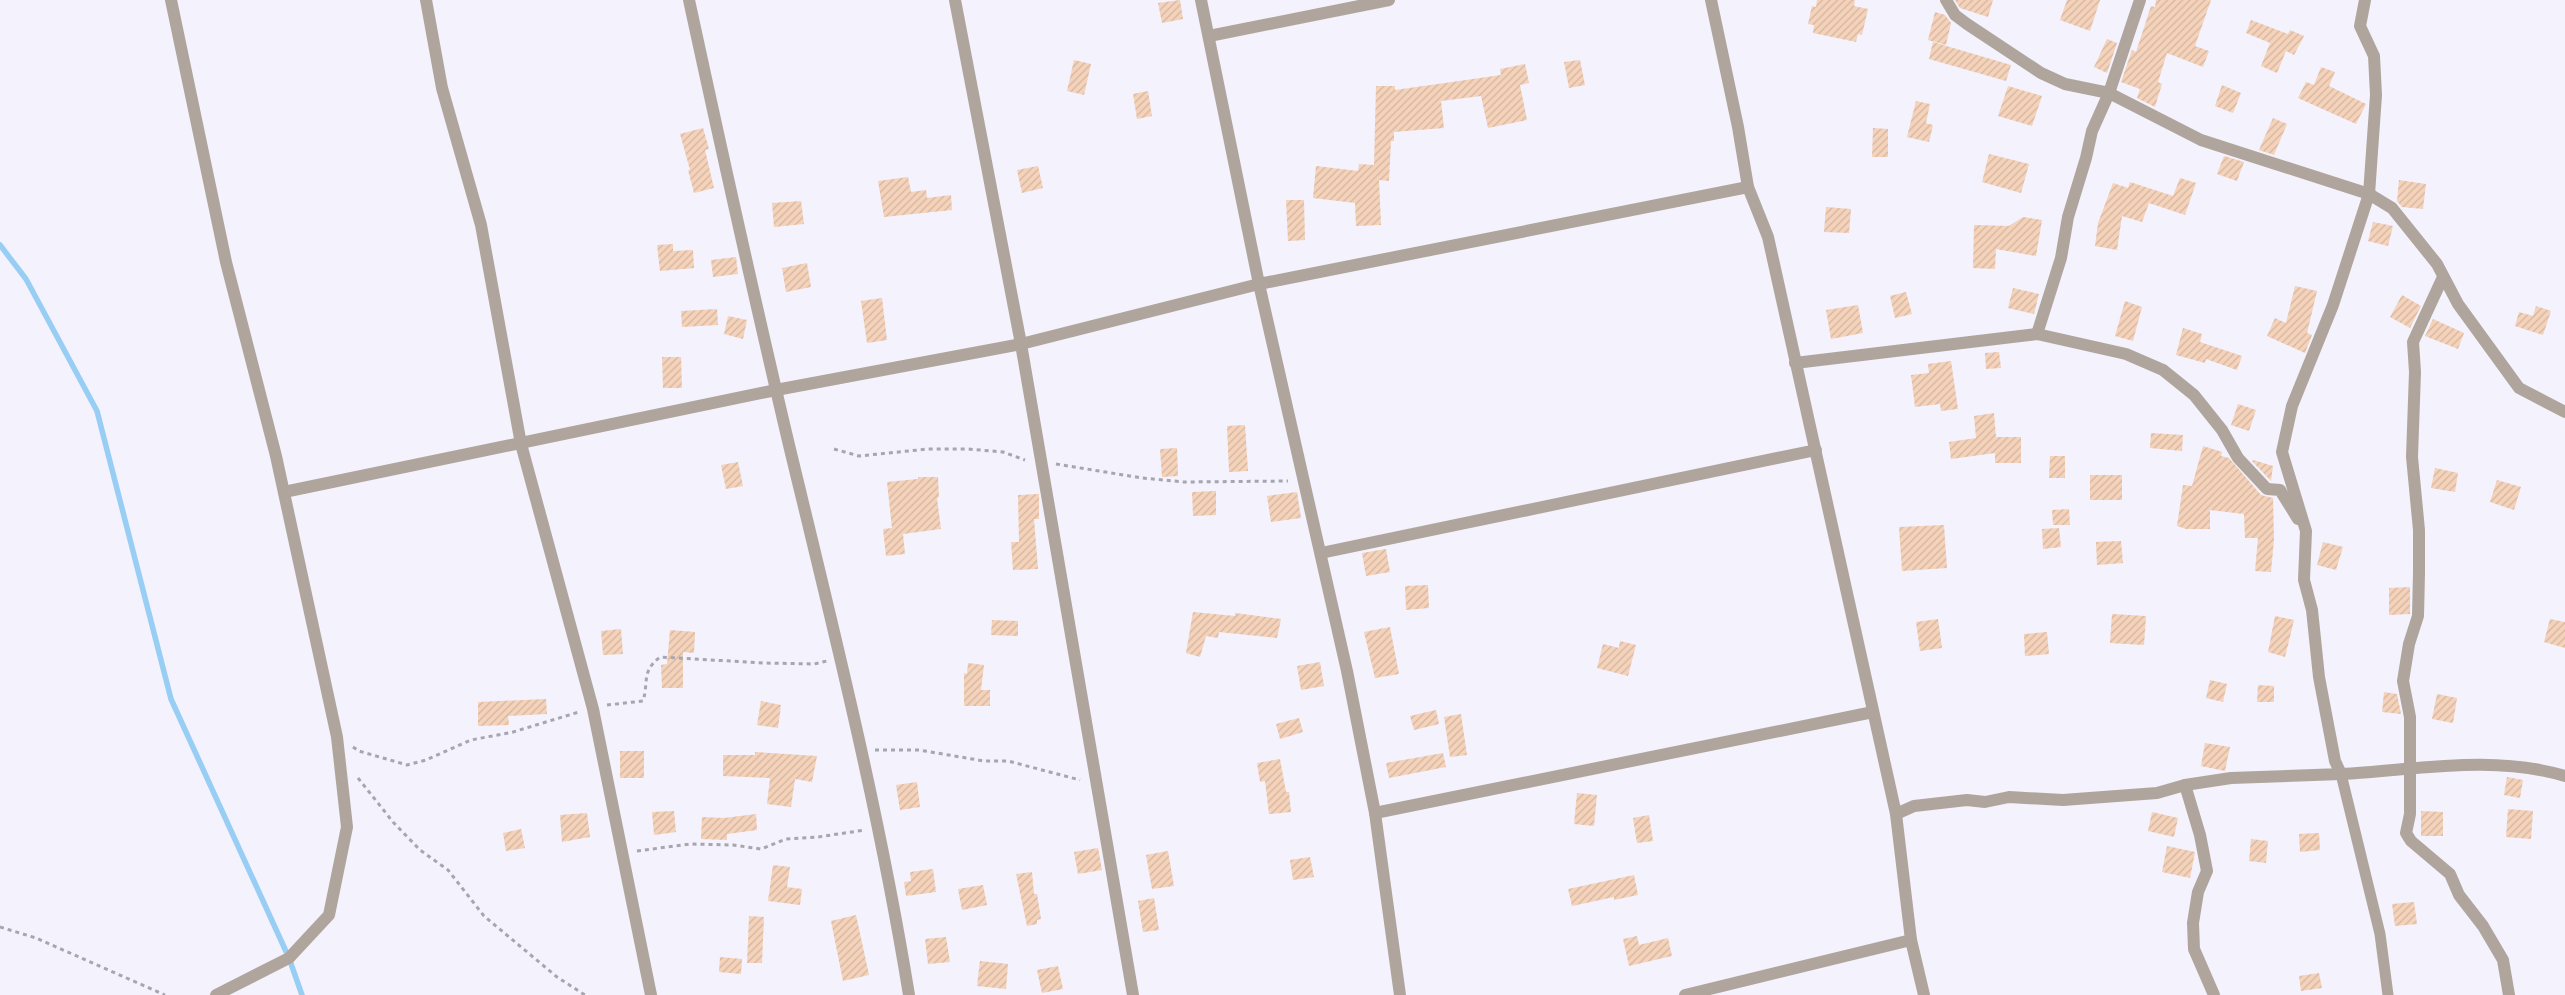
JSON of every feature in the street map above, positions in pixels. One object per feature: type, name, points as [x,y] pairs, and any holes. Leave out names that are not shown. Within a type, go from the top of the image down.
[{"type":"street","points":[[172,0],[226,262],[284,492],[337,737],[347,827],[329,915],[290,958],[216,995]]},
{"type":"street","points":[[426,0],[442,88],[481,225],[521,444],[593,709],[651,995]]},
{"type":"street","points":[[689,0],[776,390],[862,751],[909,995]]},
{"type":"street","points":[[955,0],[1041,461],[1133,995]]},
{"type":"street","points":[[1201,0],[1259,284],[1347,671],[1375,813],[1400,995]]},
{"type":"street","points":[[1209,36],[1389,0]]},
{"type":"street","points":[[1710,0],[1748,187],[1768,237],[1896,814],[1911,940],[1924,995]]},
{"type":"street","points":[[1946,0],[1955,15],[2040,73],[2065,84],[2109,93],[2202,140],[2369,194],[2392,208],[2437,264],[2458,304],[2519,388],[2565,412]]},
{"type":"street","points":[[2036,334],[2061,258],[2068,217],[2086,158],[2092,130],[2109,93],[2140,0]]},
{"type":"street","points":[[2341,774],[2335,761],[2321,686],[2312,610],[2304,580],[2306,531],[2282,452],[2292,406],[2333,305],[2369,194],[2376,95],[2374,56],[2360,26],[2365,0]]},
{"type":"street","points":[[284,492],[776,390],[1020,344],[1259,284],[1748,187]]},
{"type":"street","points":[[2443,277],[2413,342],[2415,372],[2412,457],[2418,530],[2418,616],[2409,644],[2403,681],[2410,717],[2410,814],[2406,833],[2411,841],[2450,874],[2459,895],[2483,926],[2503,960],[2508,995]]},
{"type":"street","points":[[1796,363],[2036,334],[2126,354],[2163,370],[2194,395],[2222,430],[2238,458],[2267,489],[2280,490],[2306,531]]},
{"type":"street","points":[[1320,553],[1816,450]]},
{"type":"street","points":[[1375,813],[1873,712]]},
{"type":"street","points":[[1896,814],[1914,806],[1967,800],[1985,802],[2009,797],[2064,800],[2157,793],[2185,785],[2231,778],[2410,770],[2476,763],[2516,766],[2565,776]]},
{"type":"street","points":[[2185,785],[2200,835],[2207,871],[2198,892],[2194,915],[2194,949],[2214,995]]},
{"type":"street","points":[[1685,995],[1911,940]]},
{"type":"lane","points":[[2341,774],[2380,934],[2388,995]]},
{"type":"path","points":[[834,449],[858,456],[928,449],[968,449],[1003,452],[1030,462],[1041,461],[1142,478],[1184,482],[1276,483],[1304,480]]},
{"type":"path","points":[[337,737],[359,751],[407,765],[426,760],[471,740],[513,732],[572,713],[612,704],[643,701],[646,691],[645,678],[650,664],[660,657],[706,661],[814,664],[840,658]]},
{"type":"path","points":[[862,751],[919,750],[984,761],[1008,761],[1072,779],[1096,782]]},
{"type":"path","points":[[353,772],[393,822],[420,850],[448,870],[484,916],[557,977],[584,995]]},
{"type":"path","points":[[622,854],[690,844],[733,845],[761,849],[786,838],[818,838],[878,827]]},
{"type":"path","points":[[0,926],[36,938],[165,995]]},
{"type":"building","points":[[1180,0],[1183,19],[1162,23],[1158,3]]},
{"type":"building","points":[[1817,0],[1855,0],[1854,6],[1868,9],[1862,35],[1858,34],[1856,42],[1813,33],[1814,25],[1808,24],[1812,6],[1816,7]]},
{"type":"building","points":[[1955,0],[1993,0],[1988,17],[1960,8]]},
{"type":"building","points":[[2067,0],[2100,0],[2090,31],[2060,20]]},
{"type":"building","points":[[2156,0],[2211,0],[2195,46],[2209,51],[2203,67],[2167,53],[2158,82],[2162,84],[2155,107],[2137,98],[2140,89],[2121,82],[2132,50],[2136,52],[2151,6],[2155,7]]},
{"type":"building","points":[[1935,12],[1945,15],[1951,23],[1946,45],[1928,40]]},
{"type":"building","points":[[2251,20],[2288,34],[2290,30],[2304,36],[2294,55],[2286,51],[2277,73],[2261,66],[2270,43],[2246,33]]},
{"type":"building","points":[[2107,39],[2117,43],[2107,73],[2094,67]]},
{"type":"building","points":[[1933,42],[2011,65],[2006,81],[1929,59]]},
{"type":"building","points":[[1074,60],[1091,64],[1084,95],[1067,91]]},
{"type":"building","points":[[1580,60],[1585,85],[1569,88],[1564,62]]},
{"type":"building","points":[[1525,64],[1529,83],[1520,85],[1527,120],[1488,128],[1481,96],[1441,101],[1444,128],[1394,132],[1394,141],[1391,141],[1389,181],[1379,180],[1381,225],[1356,226],[1355,203],[1313,198],[1316,166],[1358,171],[1359,164],[1374,165],[1376,86],[1395,86],[1395,90],[1501,75],[1500,69]]},
{"type":"building","points":[[2321,67],[2335,72],[2329,86],[2366,104],[2356,124],[2298,98],[2306,82],[2314,85]]},
{"type":"building","points":[[2222,85],[2241,93],[2233,113],[2215,106]]},
{"type":"building","points":[[2008,86],[2042,96],[2032,126],[1998,116]]},
{"type":"building","points":[[1148,91],[1152,116],[1137,119],[1133,94]]},
{"type":"building","points":[[1916,101],[1930,104],[1926,123],[1933,125],[1929,142],[1907,137]]},
{"type":"building","points":[[2273,118],[2287,124],[2274,155],[2259,150]]},
{"type":"building","points":[[703,128],[709,149],[705,150],[714,188],[694,193],[680,134]]},
{"type":"building","points":[[1873,128],[1888,129],[1888,157],[1872,157]]},
{"type":"building","points":[[1989,154],[2029,164],[2021,193],[1982,182]]},
{"type":"building","points":[[2224,156],[2244,162],[2237,181],[2217,174]]},
{"type":"building","points":[[1038,166],[1043,188],[1022,193],[1017,170]]},
{"type":"building","points":[[908,177],[911,192],[926,190],[927,198],[951,195],[952,210],[884,217],[878,181]]},
{"type":"building","points":[[2180,178],[2196,183],[2185,215],[2149,203],[2142,222],[2122,216],[2117,250],[2095,246],[2098,223],[2113,183],[2128,188],[2130,182],[2173,196]]},
{"type":"building","points":[[2399,180],[2426,184],[2423,209],[2402,207],[2397,201]]},
{"type":"building","points":[[1286,200],[1304,200],[1305,240],[1288,241]]},
{"type":"building","points":[[801,201],[804,224],[774,227],[772,203]]},
{"type":"building","points":[[1826,207],[1851,209],[1849,233],[1824,232]]},
{"type":"building","points":[[2023,217],[2042,220],[2036,256],[1996,249],[1995,269],[1973,268],[1974,225],[2009,226]]},
{"type":"building","points":[[2373,222],[2393,226],[2388,246],[2368,241]]},
{"type":"building","points":[[673,244],[673,251],[693,250],[694,268],[660,271],[657,245]]},
{"type":"building","points":[[736,257],[738,274],[713,277],[711,260]]},
{"type":"building","points":[[807,263],[811,287],[786,292],[782,268]]},
{"type":"building","points":[[2295,286],[2317,291],[2307,333],[2312,335],[2305,353],[2267,336],[2275,318],[2286,323]]},
{"type":"building","points":[[2013,288],[2039,294],[2034,314],[2008,308]]},
{"type":"building","points":[[1906,292],[1912,314],[1895,318],[1890,296]]},
{"type":"building","points":[[2402,295],[2421,306],[2410,328],[2390,317]]},
{"type":"building","points":[[882,298],[887,340],[867,343],[861,301]]},
{"type":"building","points":[[2125,301],[2142,307],[2133,341],[2115,336]]},
{"type":"building","points":[[1858,305],[1863,333],[1831,339],[1826,310]]},
{"type":"building","points":[[2536,306],[2551,311],[2543,335],[2515,326],[2519,312],[2533,316]]},
{"type":"building","points":[[717,309],[718,325],[682,327],[681,311]]},
{"type":"building","points":[[728,316],[747,320],[743,339],[724,334]]},
{"type":"building","points":[[2433,319],[2464,333],[2458,349],[2425,336]]},
{"type":"building","points":[[2183,328],[2202,334],[2200,342],[2242,356],[2237,370],[2206,359],[2205,363],[2176,355]]},
{"type":"building","points":[[1999,352],[2001,368],[1986,369],[1985,353]]},
{"type":"building","points":[[662,357],[681,357],[682,388],[663,388]]},
{"type":"building","points":[[1951,361],[1958,409],[1941,411],[1940,404],[1915,407],[1911,375],[1929,373],[1928,364]]},
{"type":"building","points":[[2238,404],[2256,410],[2249,431],[2231,425]]},
{"type":"building","points":[[1994,413],[1996,437],[2021,437],[2021,463],[1995,463],[1995,453],[1951,459],[1949,442],[1976,438],[1974,416]]},
{"type":"building","points":[[1245,425],[1248,471],[1229,472],[1227,426]]},
{"type":"building","points":[[2151,433],[2183,435],[2182,451],[2150,448]]},
{"type":"building","points":[[2203,446],[2222,452],[2221,456],[2229,458],[2261,495],[2273,498],[2274,539],[2271,572],[2255,571],[2258,538],[2245,538],[2244,514],[2210,510],[2210,529],[2186,529],[2177,526],[2183,485],[2192,486]]},
{"type":"building","points":[[1177,448],[1178,476],[1162,477],[1160,449]]},
{"type":"building","points":[[2050,456],[2065,456],[2065,478],[2049,478]]},
{"type":"building","points":[[2252,461],[2273,466],[2271,481]]},
{"type":"building","points":[[738,462],[743,486],[726,489],[721,465]]},
{"type":"building","points":[[2435,468],[2458,473],[2455,492],[2431,488]]},
{"type":"building","points":[[2090,475],[2122,475],[2122,500],[2090,500]]},
{"type":"building","points":[[918,477],[938,477],[939,497],[937,498],[941,529],[903,534],[905,554],[886,556],[883,529],[892,528],[887,482],[918,479]]},
{"type":"building","points":[[2497,480],[2521,487],[2514,510],[2490,502]]},
{"type":"building","points":[[1216,491],[1216,515],[1193,516],[1192,492]]},
{"type":"building","points":[[1297,492],[1301,518],[1271,522],[1267,496]]},
{"type":"building","points":[[1039,494],[1039,519],[1034,519],[1038,569],[1013,570],[1011,542],[1019,542],[1018,495]]},
{"type":"building","points":[[2069,509],[2070,525],[2053,525],[2052,510]]},
{"type":"building","points":[[1944,525],[1947,568],[1902,571],[1899,527]]},
{"type":"building","points":[[2059,528],[2061,547],[2043,549],[2042,529]]},
{"type":"building","points":[[2121,541],[2123,563],[2097,565],[2096,542]]},
{"type":"building","points":[[2323,542],[2343,547],[2336,570],[2317,565]]},
{"type":"building","points":[[1386,549],[1390,572],[1366,576],[1362,553]]},
{"type":"building","points":[[1428,585],[1429,608],[1406,610],[1405,586]]},
{"type":"building","points":[[2410,587],[2410,614],[2389,615],[2389,588]]},
{"type":"building","points":[[1193,612],[1235,616],[1235,613],[1281,619],[1277,638],[1219,632],[1218,638],[1206,636],[1200,657],[1186,653]]},
{"type":"building","points":[[2112,614],[2146,616],[2144,645],[2110,643]]},
{"type":"building","points":[[2275,616],[2294,620],[2285,657],[2268,652]]},
{"type":"building","points":[[1938,619],[1942,648],[1920,651],[1916,622]]},
{"type":"building","points":[[2550,619],[2565,622],[2565,648],[2544,642]]},
{"type":"building","points":[[992,620],[1018,621],[1018,636],[991,635]]},
{"type":"building","points":[[1390,627],[1399,674],[1375,678],[1364,632]]},
{"type":"building","points":[[621,629],[623,654],[603,655],[601,631]]},
{"type":"building","points":[[670,630],[695,632],[694,653],[683,652],[683,688],[662,688],[661,665],[667,664]]},
{"type":"building","points":[[2047,632],[2049,654],[2025,656],[2024,634]]},
{"type":"building","points":[[1620,641],[1636,645],[1628,676],[1597,668],[1603,644],[1619,648]]},
{"type":"building","points":[[1320,662],[1324,686],[1301,690],[1297,666]]},
{"type":"building","points":[[968,663],[984,665],[981,690],[990,690],[990,706],[964,706],[964,673],[967,674]]},
{"type":"building","points":[[2210,680],[2227,684],[2223,702],[2206,698]]},
{"type":"building","points":[[2258,685],[2274,686],[2274,702],[2257,702]]},
{"type":"building","points":[[2384,692],[2397,694],[2401,714],[2382,712]]},
{"type":"building","points":[[2437,694],[2457,698],[2453,723],[2432,719]]},
{"type":"building","points":[[546,699],[547,714],[508,716],[509,725],[478,726],[478,702]]},
{"type":"building","points":[[761,701],[781,705],[778,728],[757,725]]},
{"type":"building","points":[[1436,710],[1439,724],[1414,730],[1410,716]]},
{"type":"building","points":[[1461,714],[1467,755],[1450,757],[1444,717]]},
{"type":"building","points":[[1299,718],[1303,732],[1280,739],[1276,724]]},
{"type":"building","points":[[2205,743],[2230,747],[2225,771],[2201,766]]},
{"type":"building","points":[[620,751],[644,751],[644,778],[620,778]]},
{"type":"building","points":[[755,752],[817,756],[812,782],[795,779],[791,807],[767,804],[770,778],[723,776],[723,755],[755,755]]},
{"type":"building","points":[[1443,753],[1446,767],[1389,778],[1386,763]]},
{"type":"building","points":[[1280,759],[1286,792],[1289,792],[1291,812],[1269,814],[1265,781],[1260,782],[1257,763]]},
{"type":"building","points":[[2507,777],[2523,780],[2520,798],[2504,795]]},
{"type":"building","points":[[917,782],[920,807],[900,810],[896,785]]},
{"type":"building","points":[[1577,793],[1597,795],[1594,826],[1574,824]]},
{"type":"building","points":[[2508,809],[2533,811],[2531,839],[2506,837]]},
{"type":"building","points":[[674,811],[676,832],[654,835],[652,812]]},
{"type":"building","points":[[2421,811],[2443,812],[2443,836],[2421,836]]},
{"type":"building","points":[[2152,812],[2178,818],[2174,837],[2148,831]]},
{"type":"building","points":[[587,813],[590,837],[562,842],[560,815]]},
{"type":"building","points":[[756,814],[757,830],[727,834],[727,840],[701,839],[702,817],[724,818]]},
{"type":"building","points":[[1649,815],[1653,841],[1637,843],[1633,818]]},
{"type":"building","points":[[521,829],[525,848],[506,851],[503,833]]},
{"type":"building","points":[[2319,833],[2320,850],[2300,852],[2299,834]]},
{"type":"building","points":[[2251,839],[2268,841],[2266,863],[2249,861]]},
{"type":"building","points":[[2167,846],[2195,852],[2190,878],[2162,872]]},
{"type":"building","points":[[1098,848],[1102,870],[1078,874],[1074,852]]},
{"type":"building","points":[[1168,851],[1174,886],[1152,889],[1146,855]]},
{"type":"building","points":[[1310,857],[1314,877],[1293,880],[1290,860]]},
{"type":"building","points":[[773,865],[790,867],[787,887],[802,889],[800,905],[768,901]]},
{"type":"building","points":[[933,869],[936,892],[906,896],[904,882],[911,881],[910,872]]},
{"type":"building","points":[[1032,872],[1034,894],[1037,894],[1041,919],[1037,920],[1037,924],[1027,926],[1016,874]]},
{"type":"building","points":[[1634,875],[1638,895],[1614,900],[1614,897],[1572,906],[1568,889]]},
{"type":"building","points":[[983,885],[987,905],[962,910],[958,889]]},
{"type":"building","points":[[1154,898],[1159,930],[1143,932],[1138,901]]},
{"type":"building","points":[[2414,902],[2417,924],[2395,926],[2392,904]]},
{"type":"building","points":[[856,915],[869,975],[843,981],[831,921]]},
{"type":"building","points":[[749,916],[764,917],[762,963],[747,963]]},
{"type":"building","points":[[1637,936],[1639,945],[1668,938],[1672,956],[1629,966],[1623,939]]},
{"type":"building","points":[[946,937],[950,962],[928,964],[925,939]]},
{"type":"building","points":[[720,957],[742,959],[741,974],[719,972]]},
{"type":"building","points":[[980,961],[1008,964],[1006,989],[977,986]]},
{"type":"building","points":[[1058,966],[1063,989],[1042,993],[1037,970]]},
{"type":"building","points":[[2319,973],[2322,988],[2301,991],[2299,976]]},
{"type":"waterway","points":[[0,245],[26,279],[97,411],[171,699],[289,958],[302,995]]}]
